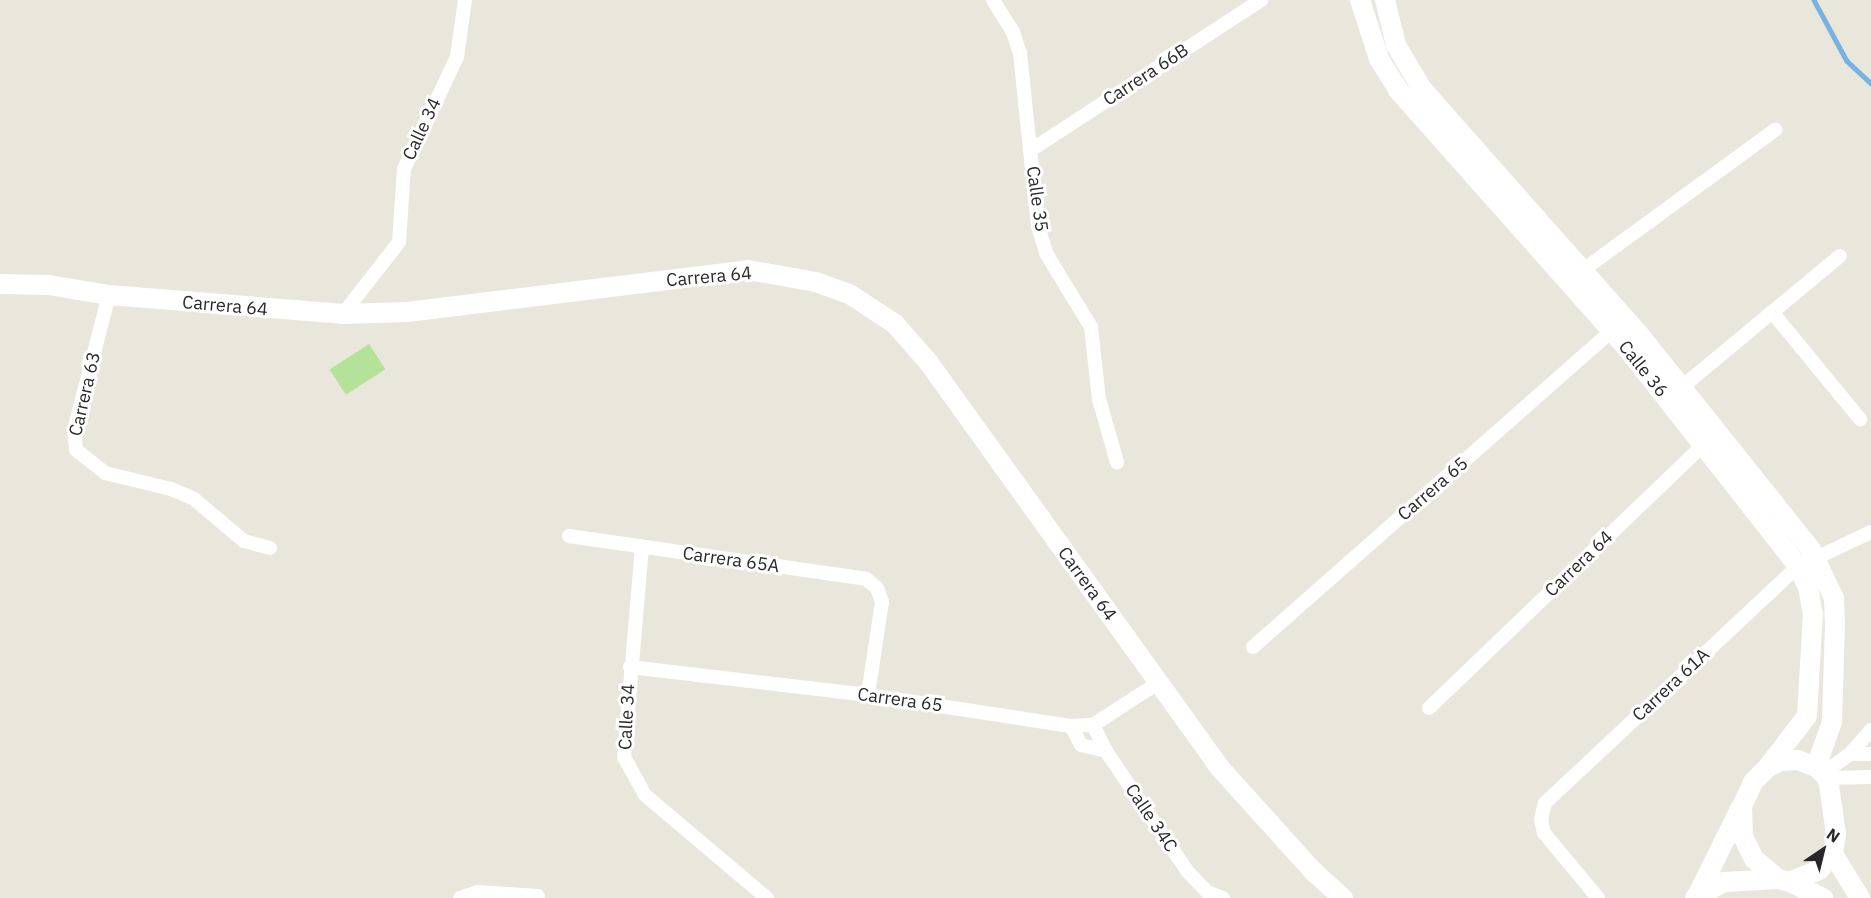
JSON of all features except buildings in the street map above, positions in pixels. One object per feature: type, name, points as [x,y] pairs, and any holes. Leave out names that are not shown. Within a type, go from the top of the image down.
[{"type":"main road","name":"Calle 36","points":[[1360,0],[1379,59],[1398,90],[1612,331],[1798,566],[1808,587],[1813,614],[1814,643],[1807,716],[1767,768]]},
{"type":"main road","name":"Calle 36","points":[[1385,0],[1396,45],[1422,89],[1583,270],[1682,387],[1816,558],[1833,598],[1835,622],[1832,722],[1822,773]]},
{"type":"main road","name":"Carrera 64","points":[[0,284],[49,285],[109,295],[343,314],[407,312],[748,270],[816,282],[851,295],[895,324],[929,363],[1219,767],[1314,872],[1343,898]]},
{"type":"main road","points":[[1696,897],[1753,782],[1767,768],[1780,761],[1798,760],[1822,773],[1835,815],[1833,854],[1860,898]]},
{"type":"main road","points":[[1742,806],[1746,844],[1754,859],[1784,880],[1823,898]]},
{"type":"main road","points":[[1696,897],[1724,882],[1784,880],[1819,870],[1833,854]]},
{"type":"street","name":"Calle 34","points":[[343,314],[399,242],[404,169],[457,57],[465,0]]},
{"type":"street","name":"Calle 35","points":[[993,0],[1013,32],[1020,53],[1038,226],[1046,253],[1091,327],[1099,399],[1117,462]]},
{"type":"street","name":"Carrera 66B","points":[[1031,150],[1254,2]]},
{"type":"street","points":[[1583,270],[1775,130]]},
{"type":"street","points":[[1682,387],[1840,256]]},
{"type":"street","name":"Carrera 63","points":[[109,295],[74,430],[76,450],[105,473],[171,489],[194,499],[244,541],[270,548]]},
{"type":"street","points":[[1772,312],[1860,419]]},
{"type":"street","name":"Carrera 65","points":[[1253,647],[1612,331]]},
{"type":"street","name":"Carrera 64","points":[[1429,708],[1703,445]]},
{"type":"street","points":[[1816,558],[1871,532]]},
{"type":"street","name":"Carrera 65A","points":[[569,536],[866,579],[877,588],[882,602],[868,695]]},
{"type":"street","name":"Calle 34","points":[[642,547],[623,736],[624,758],[632,776],[645,795],[767,898]]},
{"type":"street","name":"Carrera 61A","points":[[1598,898],[1544,833],[1541,819],[1545,803],[1798,566]]},
{"type":"street","name":"Carrera 65","points":[[630,667],[868,695],[1071,726],[1093,725]]},
{"type":"street","points":[[1093,725],[1158,683]]},
{"type":"street","name":"Calle 34C","points":[[1093,725],[1106,751],[1188,872],[1207,892],[1223,898]]},
{"type":"street","points":[[1071,726],[1081,745],[1106,751]]},
{"type":"street","points":[[1822,773],[1850,754],[1871,730]]},
{"type":"street","points":[[1850,754],[1871,754]]},
{"type":"street","points":[[1822,773],[1871,777]]},
{"type":"street","points":[[460,898],[477,892],[538,896]]},
{"type":"green space","points":[[369,344],[385,369],[346,395],[330,370]]},
{"type":"waterway","points":[[1814,0],[1847,61],[1871,83]]}]
